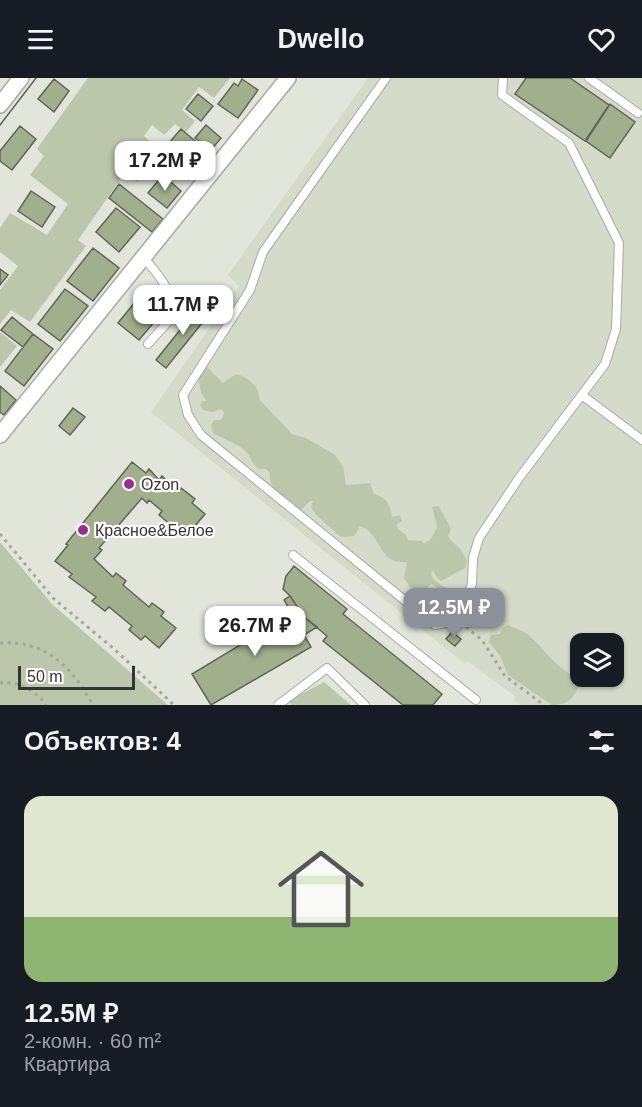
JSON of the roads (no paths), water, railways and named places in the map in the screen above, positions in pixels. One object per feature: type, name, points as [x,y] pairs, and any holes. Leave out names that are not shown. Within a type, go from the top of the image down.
[{"type":"street","points":[[0,105],[21,78]]},
{"type":"street","points":[[0,435],[288,78]]},
{"type":"lane","points":[[386,78],[263,252],[250,290],[183,394],[188,415],[201,435],[435,625],[457,621],[466,604],[472,583],[473,558],[479,538],[519,478],[605,364],[616,329],[619,243],[569,143],[502,94],[503,78]]},
{"type":"lane","points":[[589,78],[638,113]]},
{"type":"lane","points":[[143,256],[162,279],[173,300],[175,314],[148,344]]},
{"type":"lane","points":[[583,396],[642,440]]},
{"type":"lane","points":[[293,555],[476,703]]},
{"type":"lane","points":[[278,705],[327,668],[365,705]]},
{"type":"tram line","points":[[0,125],[36,78]]},
{"type":"place","name":"Ozon","points":[[129,484]]},
{"type":"place","name":"Красное&Белое","points":[[83,530]]}]
